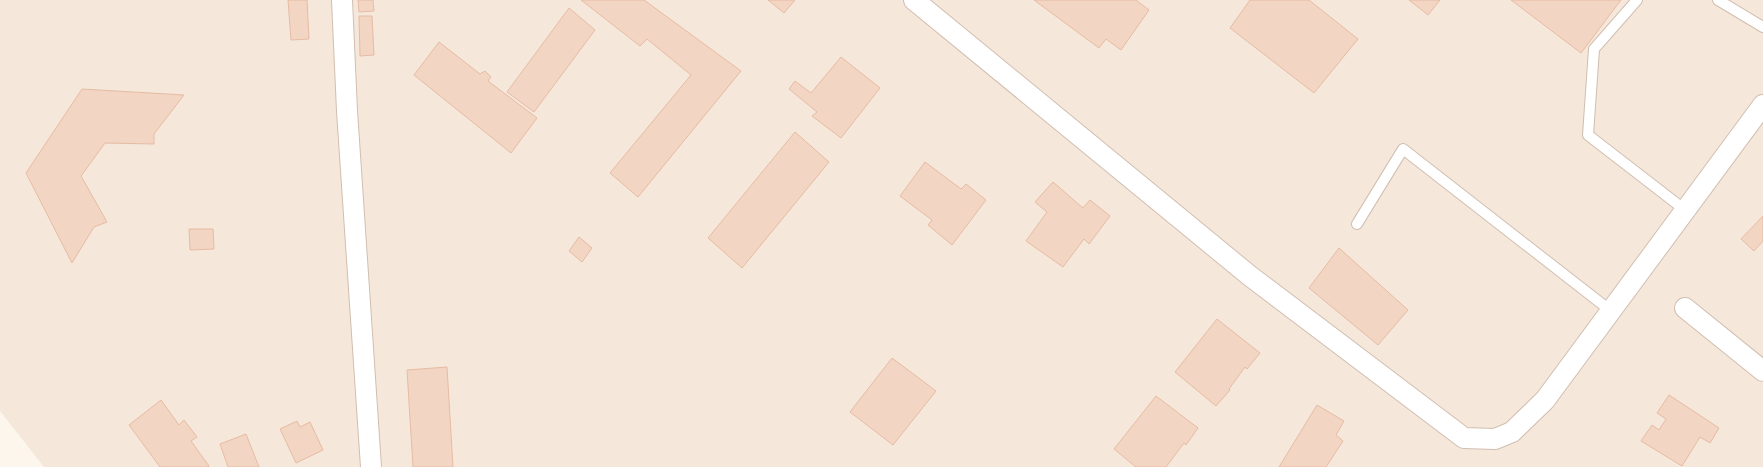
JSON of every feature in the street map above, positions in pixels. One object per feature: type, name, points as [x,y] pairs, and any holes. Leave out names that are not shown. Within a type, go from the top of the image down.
[{"type":"street","points":[[342,0],[347,111],[371,467]]},
{"type":"street","points":[[914,0],[1250,276],[1464,438],[1495,439],[1512,432],[1545,400],[1763,105]]},
{"type":"street","points":[[1686,308],[1763,371]]},
{"type":"lane","points":[[1637,0],[1594,49],[1588,135],[1685,210]]},
{"type":"lane","points":[[1718,0],[1763,27]]},
{"type":"lane","points":[[1357,224],[1403,149],[1611,311]]},
{"type":"shaded area","points":[[0,0],[1763,0],[1763,467],[44,467],[0,411]]},
{"type":"building","points":[[288,0],[307,0],[309,39],[291,40]]},
{"type":"building","points":[[358,0],[373,0],[374,11],[359,12]]},
{"type":"building","points":[[581,0],[644,0],[741,71],[638,197],[610,173],[691,75],[647,39],[640,46]]},
{"type":"building","points":[[768,0],[795,0],[784,13]]},
{"type":"building","points":[[1034,0],[1136,0],[1149,10],[1121,50],[1106,39],[1099,48]]},
{"type":"building","points":[[1250,0],[1309,0],[1358,39],[1314,93],[1230,28]]},
{"type":"building","points":[[1409,0],[1440,0],[1428,15]]},
{"type":"building","points":[[1511,0],[1621,0],[1581,53]]},
{"type":"building","points":[[569,8],[595,30],[534,112],[507,92]]},
{"type":"building","points":[[359,16],[372,16],[374,55],[360,56]]},
{"type":"building","points":[[439,42],[480,74],[485,71],[491,77],[488,81],[537,118],[511,153],[414,75]]},
{"type":"building","points":[[841,57],[880,88],[841,138],[812,116],[817,112],[789,89],[795,81],[811,93]]},
{"type":"building","points":[[82,89],[184,95],[154,134],[154,144],[105,143],[81,176],[107,222],[94,227],[72,263],[26,173]]},
{"type":"building","points":[[795,132],[829,162],[742,268],[708,238]]},
{"type":"building","points":[[925,162],[961,189],[966,184],[986,200],[952,245],[928,225],[932,220],[900,196]]},
{"type":"building","points":[[1053,182],[1083,208],[1090,200],[1110,216],[1089,244],[1084,239],[1063,267],[1026,241],[1047,212],[1035,202]]},
{"type":"building","points":[[1763,216],[1763,241],[1754,251],[1741,239]]},
{"type":"building","points":[[189,229],[213,229],[214,249],[190,250]]},
{"type":"building","points":[[579,237],[592,248],[582,262],[569,251]]},
{"type":"building","points":[[1339,248],[1408,310],[1378,345],[1309,288]]},
{"type":"building","points":[[1217,319],[1260,353],[1247,369],[1245,367],[1229,389],[1230,390],[1216,406],[1175,372]]},
{"type":"building","points":[[892,358],[936,391],[893,445],[850,412]]},
{"type":"building","points":[[447,367],[453,467],[413,467],[407,370]]},
{"type":"building","points":[[1669,395],[1719,428],[1710,443],[1700,437],[1682,466],[1641,441],[1652,425],[1659,430],[1666,419],[1657,413]]},
{"type":"building","points":[[1156,396],[1198,428],[1186,445],[1184,443],[1166,467],[1136,467],[1114,449]]},
{"type":"building","points":[[161,400],[179,425],[184,420],[197,437],[191,441],[209,466],[208,467],[160,467],[129,425]]},
{"type":"building","points":[[1317,405],[1344,421],[1336,435],[1343,441],[1326,467],[1279,467]]},
{"type":"building","points":[[297,421],[300,427],[310,422],[323,450],[296,463],[280,429]]},
{"type":"building","points":[[246,434],[259,467],[228,467],[220,444]]}]
